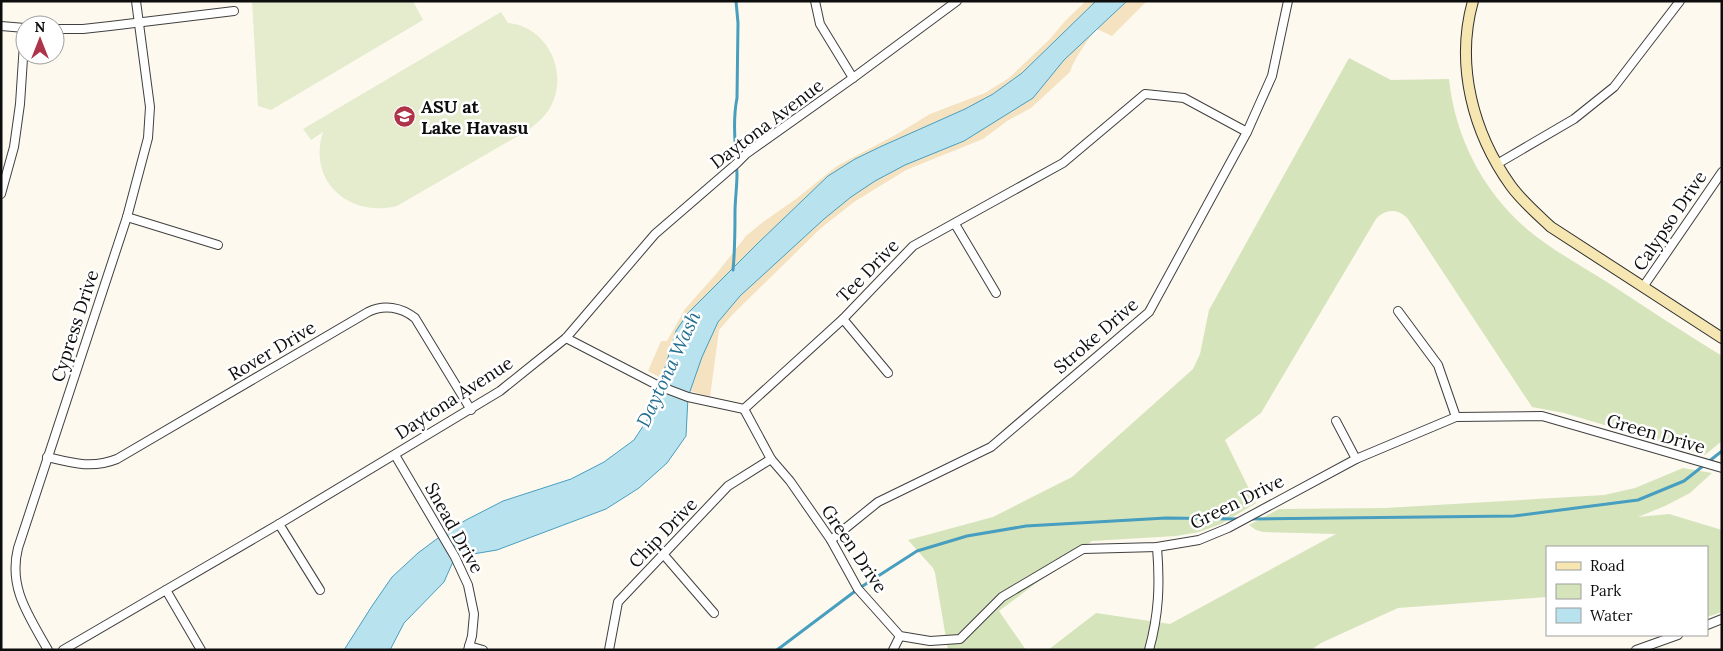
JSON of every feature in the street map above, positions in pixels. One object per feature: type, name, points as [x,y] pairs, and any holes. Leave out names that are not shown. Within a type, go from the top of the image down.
[{"type":"main road","points":[[1473,1],[1469,15],[1466,51],[1468,84],[1474,116],[1496,164],[1511,187],[1551,227],[1722,338]]},
{"type":"street","name":"Cypress Drive","points":[[48,650],[20,599],[15,573],[18,548],[127,217],[148,138],[151,117],[136,1]]},
{"type":"street","points":[[815,1],[820,24],[853,78]]},
{"type":"street","name":"Daytona Avenue","points":[[63,650],[280,524],[500,391],[566,338],[655,234],[746,154],[957,1]]},
{"type":"street","name":"Stroke Drive","points":[[831,540],[878,502],[991,447],[1149,312],[1247,132],[1272,76],[1288,1]]},
{"type":"street","points":[[1496,164],[1574,119],[1614,87],[1680,1]]},
{"type":"street","points":[[65,29],[83,29],[234,11]]},
{"type":"street","points":[[1,26],[15,27]]},
{"type":"street","points":[[1,194],[15,138],[23,65]]},
{"type":"street","name":"Tee Drive","points":[[744,409],[843,319],[913,246],[1063,163],[1145,94],[1184,98],[1247,132]]},
{"type":"street","name":"Calypso Drive","points":[[1643,287],[1722,172]]},
{"type":"street","points":[[127,217],[218,245]]},
{"type":"street","points":[[955,224],[996,293]]},
{"type":"street","name":"Rover Drive","points":[[47,457],[85,465],[101,464],[117,459],[368,312],[380,308],[400,310],[409,314],[417,321],[471,410]]},
{"type":"street","points":[[1398,311],[1438,364],[1456,417]]},
{"type":"street","points":[[843,319],[888,373]]},
{"type":"street","points":[[566,338],[659,386],[688,397],[744,409]]},
{"type":"street","name":"Green Drive","points":[[744,409],[771,459],[790,481],[831,540],[858,589],[900,636],[930,641],[960,639],[1002,597],[1083,549],[1157,547],[1199,540],[1228,528],[1356,459],[1456,417],[1542,416],[1722,468]]},
{"type":"street","points":[[1336,421],[1356,459]]},
{"type":"street","name":"Snead Drive","points":[[395,455],[455,557],[468,585],[474,614],[474,629],[469,648]]},
{"type":"street","name":"Chip Drive","points":[[609,650],[618,602],[728,486],[771,459]]},
{"type":"street","points":[[280,524],[320,590]]},
{"type":"street","points":[[1150,650],[1158,614],[1157,547]]},
{"type":"street","points":[[664,555],[714,613]]},
{"type":"street","points":[[166,590],[201,650]]},
{"type":"street","points":[[1708,625],[1722,619]]},
{"type":"street","points":[[893,650],[900,636]]},
{"type":"street","points":[[1636,650],[1675,636]]},
{"type":"street","points":[[469,648],[483,650]]},
{"type":"green space","points":[[252,1],[413,1],[423,20],[271,110],[258,106]]},
{"type":"green space","points":[[501,12],[508,23],[522,26],[534,32],[551,53],[556,66],[556,93],[551,106],[544,116],[530,129],[397,206],[363,207],[349,201],[336,192],[327,181],[321,166],[320,150],[323,132],[311,140],[303,129]]},
{"type":"green space","points":[[1349,58],[1391,80],[1449,79],[1452,101],[1458,122],[1474,162],[1485,181],[1512,215],[1556,251],[1722,356],[1722,441],[1705,455],[1564,413],[1532,407],[1408,219],[1400,213],[1392,211],[1383,213],[1376,219],[1261,413],[1225,440],[1256,503],[1221,524],[1199,532],[1176,536],[1092,541],[999,611],[1026,650],[948,650],[935,573],[933,568],[908,540],[993,517],[1072,477],[1193,369],[1200,354],[1209,310]]},
{"type":"green space","points":[[1683,468],[1712,473],[1690,493],[1638,517],[1669,514],[1722,530],[1722,612],[1708,617],[1708,546],[1546,546],[1546,597],[1398,608],[1321,643],[1311,650],[1048,650],[1096,613],[1170,624],[1336,534],[1263,532],[1249,525],[1279,509],[1385,508],[1604,495],[1635,488]]},
{"type":"sand","points":[[1086,1],[1147,1],[1112,36],[1097,29],[1082,49],[1070,72],[1031,108],[1007,121],[983,139],[906,170],[854,202],[821,228],[719,330],[710,397],[678,387],[648,371],[661,341],[667,341],[685,309],[746,236],[837,166],[930,114],[985,93],[1009,78]]},
{"type":"water","name":"Daytona Wash","points":[[1096,1],[1127,1],[1064,60],[1033,98],[964,141],[905,165],[875,181],[851,197],[824,219],[740,296],[718,322],[702,357],[688,397],[686,436],[667,463],[639,488],[606,509],[497,550],[455,557],[444,582],[404,623],[390,650],[344,650],[392,577],[418,553],[442,535],[503,501],[571,479],[604,462],[634,440],[651,414],[676,331],[688,313],[828,176],[855,159],[965,109],[993,94],[1022,73]]},
{"type":"waterway","points":[[733,270],[737,174],[735,126],[738,23],[736,1]]},
{"type":"waterway","points":[[1250,519],[1514,516],[1638,500],[1684,481],[1722,451]]},
{"type":"waterway","points":[[777,650],[858,589],[917,551],[967,536],[1026,526],[1166,518],[1239,519]]},
{"type":"place","name":"ASU at Lake Havasu","points":[[405,117]]}]
